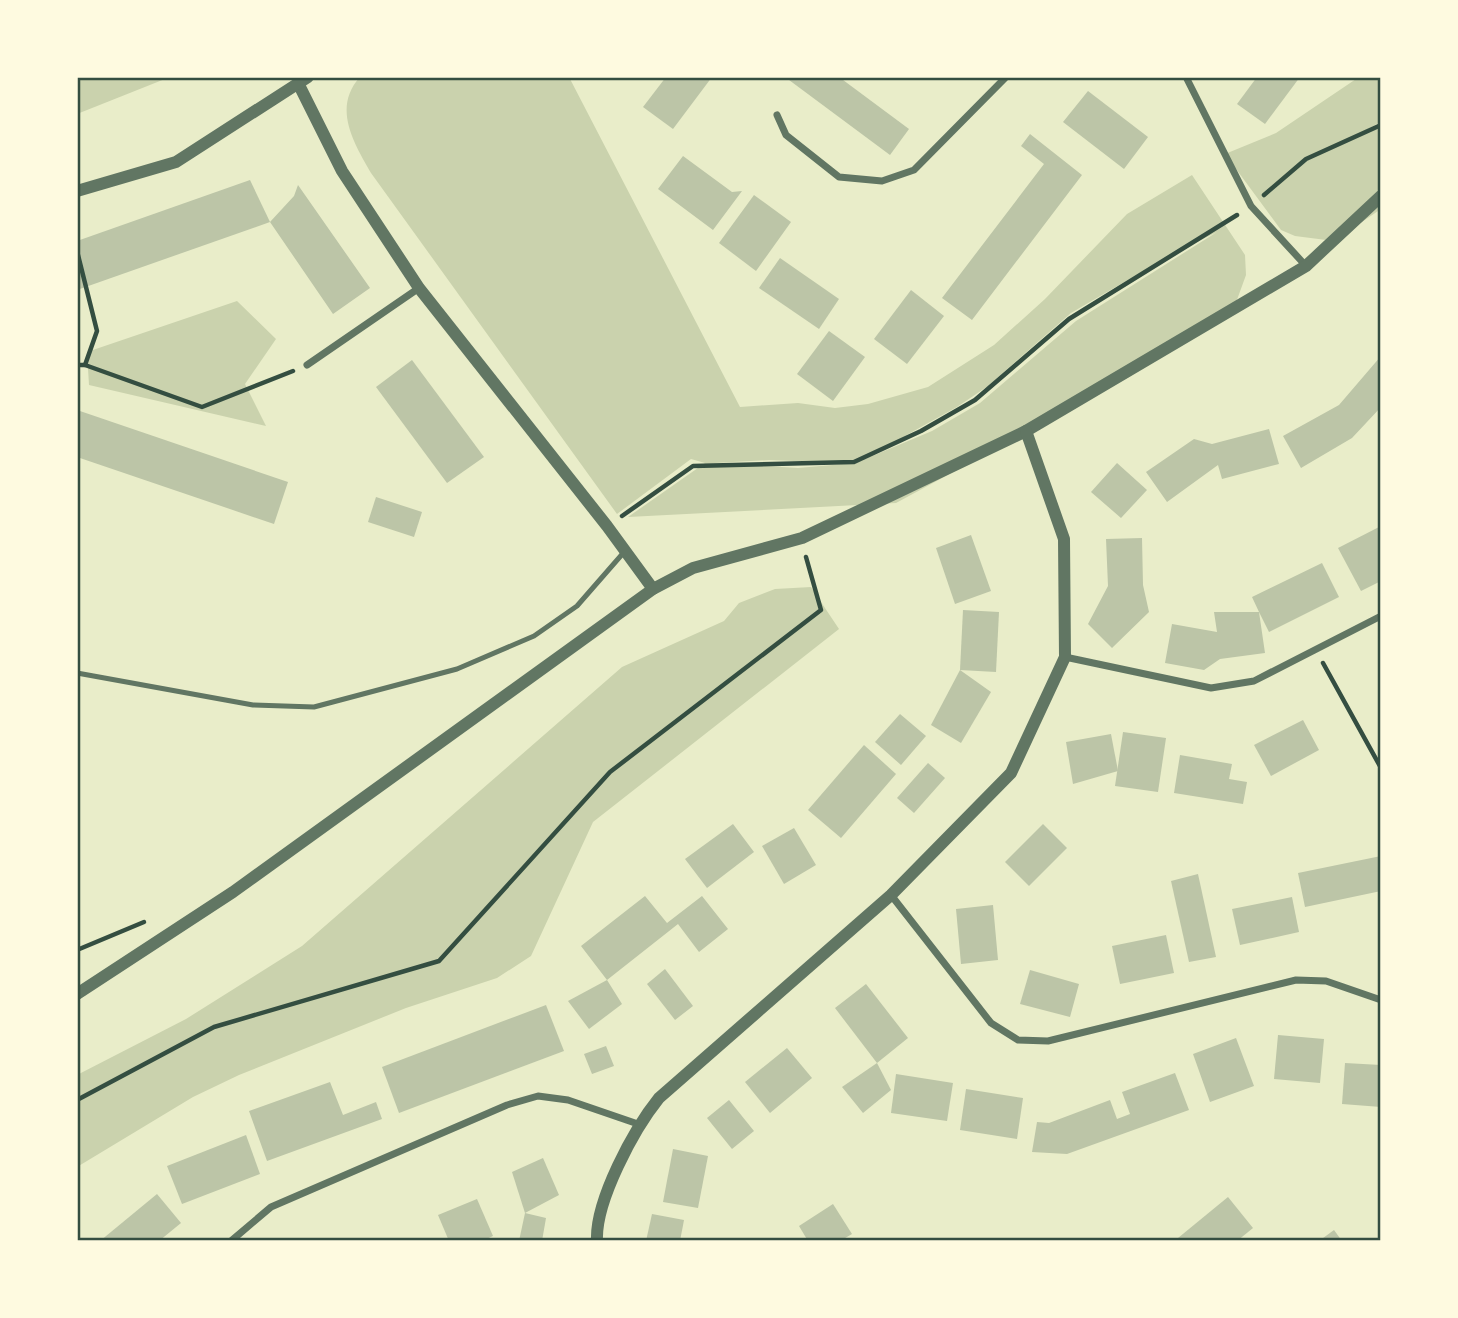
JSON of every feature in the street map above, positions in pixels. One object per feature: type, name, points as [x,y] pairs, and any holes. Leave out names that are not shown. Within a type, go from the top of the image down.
[{"type":"street","points":[[777,115],[786,135],[839,177],[882,181],[914,170],[1006,77]]},
{"type":"street","points":[[1186,77],[1251,206],[1306,266]]},
{"type":"street","points":[[77,191],[176,162],[303,81],[342,171],[419,288],[607,526],[653,589]]},
{"type":"street","points":[[77,994],[233,892],[653,589],[693,568],[802,538],[1026,430],[1306,266],[1381,196]]},
{"type":"street","points":[[307,365],[419,288]]},
{"type":"street","points":[[597,1241],[612,1180],[638,1124],[659,1098],[891,895],[1011,773],[1065,657],[1064,539],[1026,430]]},
{"type":"street","points":[[1065,657],[1211,688],[1254,681],[1381,616]]},
{"type":"street","points":[[891,895],[991,1023],[1018,1040],[1048,1041],[1296,980],[1326,981],[1381,1000]]},
{"type":"street","points":[[231,1241],[271,1208],[507,1105],[538,1096],[568,1100],[638,1124]]},
{"type":"lane","points":[[77,673],[253,705],[314,707],[457,669],[534,636],[577,606],[625,551]]},
{"type":"path","points":[[607,526],[693,466],[854,462],[921,430],[975,400],[1069,319],[1251,206],[1306,159],[1381,125]]},
{"type":"path","points":[[77,251],[97,331],[85,365]]},
{"type":"path","points":[[77,365],[85,365],[202,407],[307,365]]},
{"type":"path","points":[[77,1100],[214,1027],[439,961],[611,772],[821,610],[802,538]]},
{"type":"path","points":[[1316,650],[1381,768]]},
{"type":"green space","points":[[77,77],[170,77],[77,114]]},
{"type":"green space","points":[[360,77],[569,77],[740,407],[798,403],[835,408],[868,404],[928,387],[994,345],[1045,299],[1127,214],[1192,175],[1245,255],[1246,275],[1234,308],[1129,377],[896,503],[628,517],[705,463],[691,459],[617,514],[371,173],[358,150],[349,125],[348,101]],"holes":[[[1217,232],[1076,321],[980,403],[932,431],[858,462],[957,407],[988,386],[1071,313],[1169,256]],[[769,460],[844,463],[844,464],[798,468],[715,463]]]},
{"type":"green space","points":[[1359,77],[1381,77],[1381,122],[1325,151],[1381,126],[1381,209],[1334,241],[1295,236],[1281,230],[1225,154],[1276,133]]},
{"type":"green space","points":[[237,301],[276,339],[245,384],[266,426],[89,385],[87,352]]},
{"type":"green space","points":[[811,587],[839,629],[593,822],[531,956],[497,978],[406,1008],[239,1075],[193,1097],[77,1167],[77,1075],[186,1019],[302,946],[622,667],[724,621],[739,603],[775,589]]},
{"type":"building","points":[[666,77],[712,77],[673,129],[643,107]]},
{"type":"building","points":[[785,77],[839,77],[909,129],[890,155]]},
{"type":"building","points":[[1257,77],[1300,77],[1265,124],[1237,104]]},
{"type":"building","points":[[1088,91],[1148,137],[1124,169],[1063,122]]},
{"type":"building","points":[[1030,134],[1082,175],[972,320],[942,298],[1044,164],[1021,146]]},
{"type":"building","points":[[683,156],[732,192],[742,191],[713,230],[658,189]]},
{"type":"building","points":[[250,180],[270,222],[77,290],[77,241]]},
{"type":"building","points":[[298,185],[370,288],[333,314],[270,222],[294,196]]},
{"type":"building","points":[[754,195],[791,222],[756,271],[719,243]]},
{"type":"building","points":[[780,258],[839,299],[819,329],[759,288]]},
{"type":"building","points":[[911,290],[944,316],[907,364],[874,339]]},
{"type":"building","points":[[829,331],[865,357],[833,401],[797,374]]},
{"type":"building","points":[[1381,356],[1381,407],[1352,438],[1301,468],[1283,436],[1339,405]]},
{"type":"building","points":[[412,360],[484,457],[447,483],[376,387]]},
{"type":"building","points":[[77,410],[288,482],[274,524],[77,457]]},
{"type":"building","points":[[1269,429],[1279,464],[1222,479],[1218,465],[1167,502],[1146,472],[1194,439],[1212,444]]},
{"type":"building","points":[[1117,463],[1147,490],[1121,518],[1091,492]]},
{"type":"building","points":[[376,497],[422,512],[414,537],[368,522]]},
{"type":"building","points":[[1381,526],[1381,581],[1361,591],[1338,548]]},
{"type":"building","points":[[971,535],[991,591],[955,604],[936,548]]},
{"type":"building","points":[[1142,538],[1143,585],[1149,612],[1112,648],[1088,624],[1108,586],[1106,539]]},
{"type":"building","points":[[1322,563],[1339,597],[1269,632],[1252,597]]},
{"type":"building","points":[[963,610],[999,612],[996,672],[960,670]]},
{"type":"building","points":[[1214,612],[1259,612],[1265,653],[1220,659],[1204,670],[1165,663],[1172,624],[1217,632]]},
{"type":"building","points":[[960,670],[991,692],[961,743],[931,725]]},
{"type":"building","points":[[900,714],[926,736],[901,765],[875,742]]},
{"type":"building","points":[[1303,720],[1319,750],[1271,776],[1254,745]]},
{"type":"building","points":[[1123,732],[1166,738],[1158,792],[1115,786]]},
{"type":"building","points":[[1111,734],[1118,771],[1073,784],[1066,742]]},
{"type":"building","points":[[864,745],[896,774],[841,838],[808,810]]},
{"type":"building","points":[[1180,755],[1232,764],[1229,779],[1247,782],[1243,804],[1174,793]]},
{"type":"building","points":[[928,763],[945,778],[914,813],[897,798]]},
{"type":"building","points":[[733,824],[754,852],[707,888],[685,859]]},
{"type":"building","points":[[1043,824],[1067,848],[1029,886],[1005,862]]},
{"type":"building","points":[[794,828],[816,865],[784,884],[762,846]]},
{"type":"building","points":[[1381,856],[1381,891],[1305,907],[1298,873]]},
{"type":"building","points":[[1198,874],[1216,957],[1189,962],[1171,881]]},
{"type":"building","points":[[645,896],[667,923],[702,896],[728,929],[699,952],[678,924],[607,980],[581,946]]},
{"type":"building","points":[[1292,897],[1299,932],[1240,945],[1232,909]]},
{"type":"building","points":[[993,905],[998,960],[961,964],[956,909]]},
{"type":"building","points":[[1166,935],[1174,973],[1120,984],[1112,946]]},
{"type":"building","points":[[665,969],[693,1006],[675,1020],[647,984]]},
{"type":"building","points":[[1030,970],[1079,984],[1070,1017],[1020,1004]]},
{"type":"building","points":[[607,980],[622,1004],[589,1029],[568,1001]]},
{"type":"building","points":[[866,984],[908,1038],[877,1063],[835,1008]]},
{"type":"building","points":[[546,1005],[564,1051],[399,1113],[382,1067]]},
{"type":"building","points":[[1278,1035],[1324,1039],[1320,1083],[1274,1079]]},
{"type":"building","points":[[1236,1038],[1254,1086],[1210,1102],[1193,1054]]},
{"type":"building","points":[[606,1046],[614,1066],[592,1074],[584,1054]]},
{"type":"building","points":[[787,1048],[812,1078],[770,1113],[745,1082]]},
{"type":"building","points":[[877,1063],[891,1090],[863,1113],[842,1087]]},
{"type":"building","points":[[1345,1063],[1381,1065],[1381,1107],[1342,1104]]},
{"type":"building","points":[[1175,1073],[1189,1110],[1067,1154],[1032,1152],[1037,1122],[1049,1123],[1110,1100],[1117,1119],[1130,1114],[1122,1092]]},
{"type":"building","points":[[896,1074],[953,1083],[947,1121],[891,1113]]},
{"type":"building","points":[[330,1082],[343,1115],[376,1102],[382,1119],[267,1161],[249,1111]]},
{"type":"building","points":[[966,1089],[1023,1098],[1017,1139],[960,1130]]},
{"type":"building","points":[[729,1100],[754,1131],[732,1149],[707,1118]]},
{"type":"building","points":[[246,1135],[260,1174],[182,1204],[167,1166]]},
{"type":"building","points":[[673,1149],[708,1156],[698,1208],[663,1202]]},
{"type":"building","points":[[543,1158],[559,1195],[525,1213],[512,1172]]},
{"type":"building","points":[[157,1194],[181,1223],[159,1241],[100,1241]]},
{"type":"building","points":[[1228,1197],[1253,1228],[1237,1241],[1180,1241],[1178,1238]]},
{"type":"building","points":[[477,1199],[493,1236],[482,1241],[449,1241],[438,1215]]},
{"type":"building","points":[[833,1204],[852,1234],[840,1241],[808,1241],[799,1226]]},
{"type":"building","points":[[525,1213],[546,1218],[542,1241],[519,1241]]},
{"type":"building","points":[[652,1214],[684,1220],[680,1241],[646,1241]]},
{"type":"building","points":[[1334,1230],[1342,1241],[1319,1241]]}]
